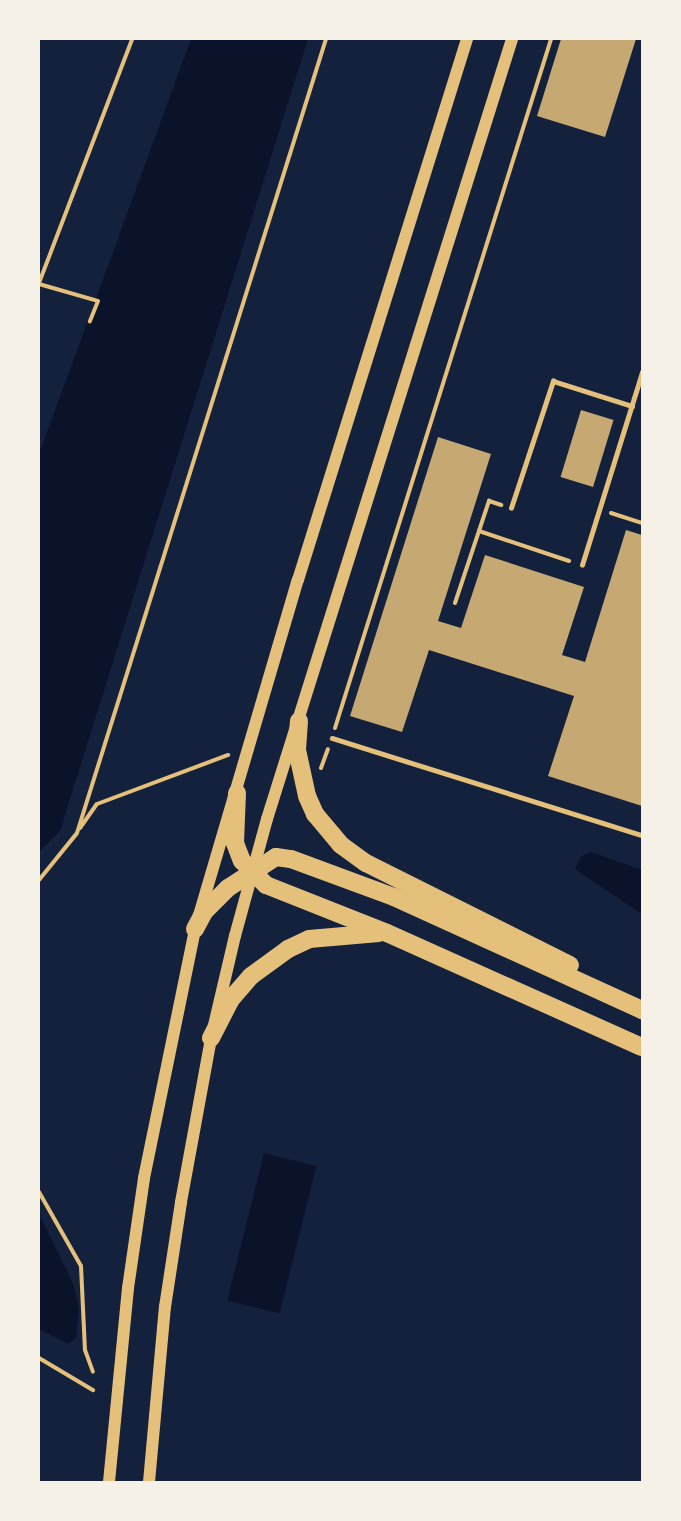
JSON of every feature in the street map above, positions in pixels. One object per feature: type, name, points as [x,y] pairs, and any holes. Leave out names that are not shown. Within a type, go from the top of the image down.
[{"type":"highway","points":[[299,721],[297,750],[307,796],[315,814],[341,845],[366,863],[515,935],[642,1005]]},
{"type":"highway","points":[[237,793],[235,843],[242,861],[252,873],[278,892],[387,933],[642,1047]]},
{"type":"highway","points":[[195,929],[215,899],[276,857],[317,867],[394,897],[642,1010]]},
{"type":"highway","points":[[211,1038],[231,999],[250,976],[288,949],[309,939],[387,933]]},
{"type":"main road","points":[[109,1482],[128,1288],[144,1178],[195,929],[250,752],[297,580],[467,39]]},
{"type":"main road","points":[[149,1482],[165,1307],[211,1038],[252,873],[512,39]]},
{"type":"lane","points":[[582,565],[642,372]]},
{"type":"lane","points":[[510,508],[553,381],[632,406]]},
{"type":"lane","points":[[332,738],[642,836]]},
{"type":"path","points":[[90,321],[98,301],[39,284],[132,39]]},
{"type":"path","points":[[77,832],[326,39]]},
{"type":"path","points":[[321,768],[551,39]]},
{"type":"path","points":[[455,603],[489,501],[510,508]]},
{"type":"path","points":[[600,509],[642,523]]},
{"type":"path","points":[[479,531],[582,565]]},
{"type":"path","points":[[39,880],[97,804],[218,756],[250,752]]},
{"type":"path","points":[[39,1192],[81,1266],[85,1350],[93,1372]]},
{"type":"path","points":[[39,1358],[93,1390]]},
{"type":"water","points":[[191,39],[308,39],[60,831],[39,852],[39,454]]},
{"type":"water","points":[[591,852],[642,870],[642,914],[575,869],[581,856]]},
{"type":"water","points":[[264,1153],[316,1166],[280,1314],[227,1300]]},
{"type":"water","points":[[39,1214],[73,1283],[79,1309],[76,1338],[68,1344],[39,1329]]},
{"type":"building","points":[[561,39],[636,39],[605,137],[537,116]]},
{"type":"building","points":[[581,410],[614,420],[593,487],[561,477]]},
{"type":"building","points":[[438,437],[491,454],[438,621],[461,628],[485,555],[584,587],[562,655],[585,662],[626,530],[642,535],[642,806],[548,776],[574,696],[429,650],[402,732],[350,716]]}]
